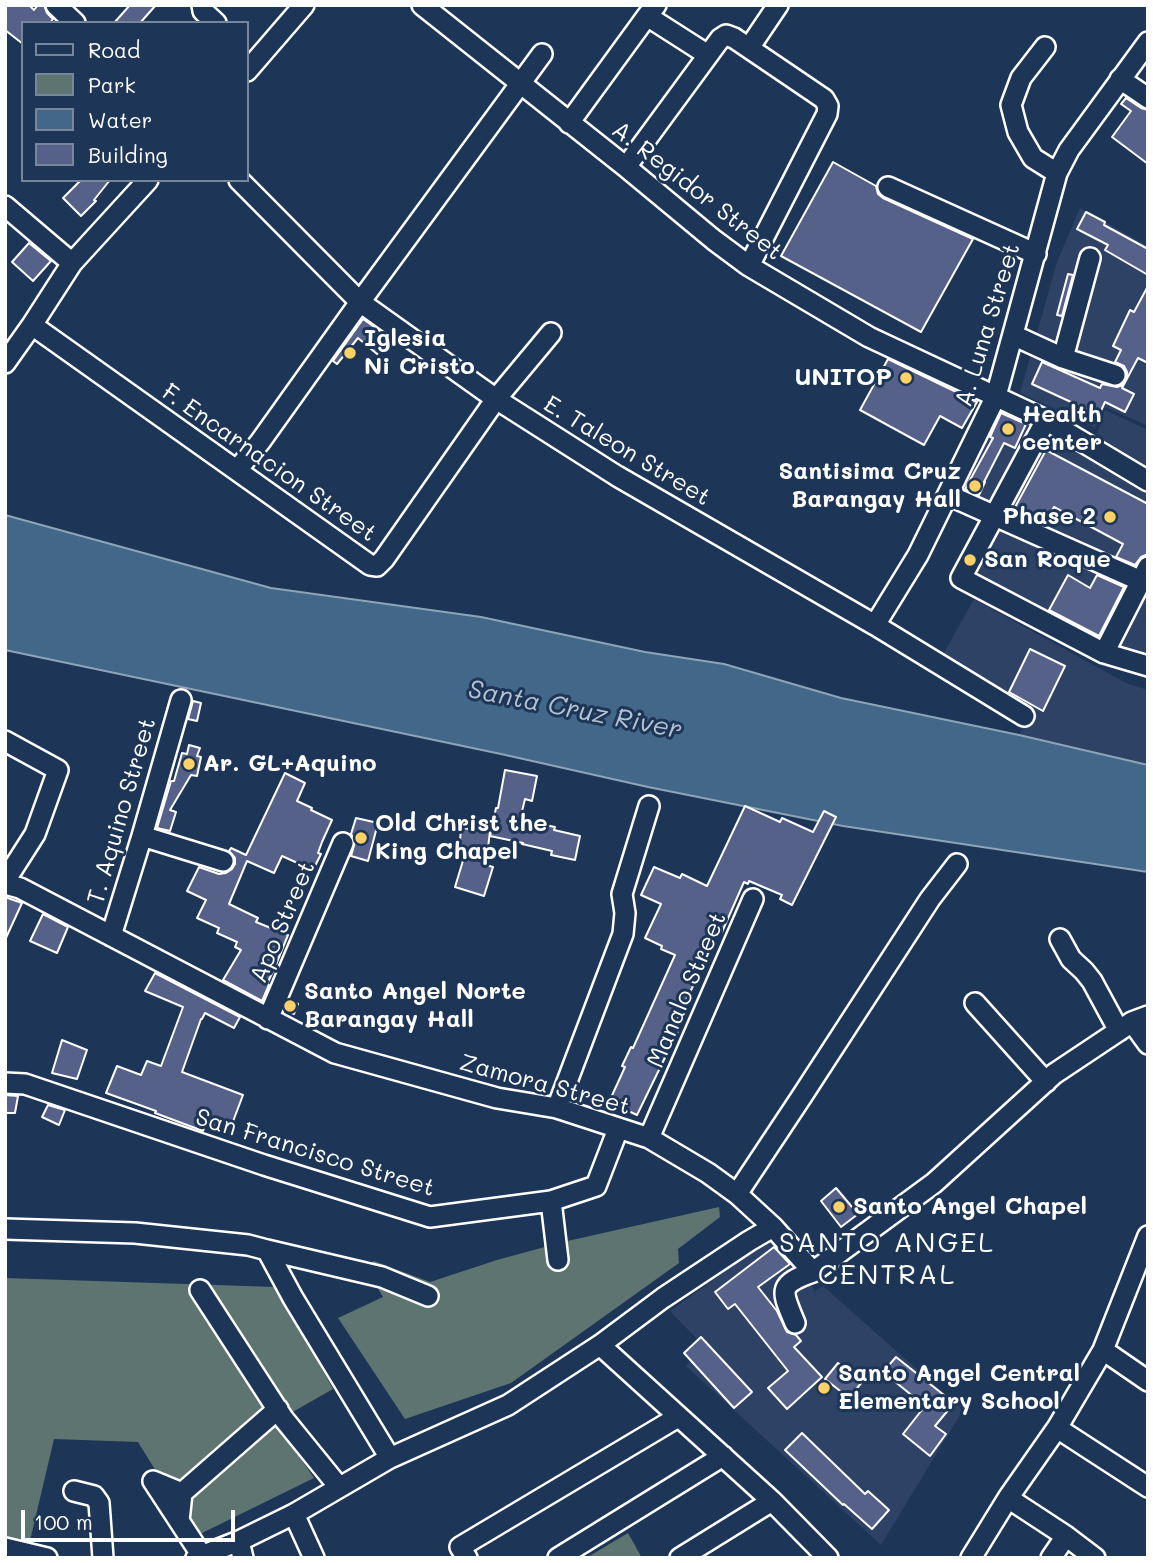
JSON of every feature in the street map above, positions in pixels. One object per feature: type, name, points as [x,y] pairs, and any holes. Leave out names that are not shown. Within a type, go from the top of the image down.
[{"type":"street","points":[[56,5],[73,21]]},
{"type":"street","points":[[202,5],[203,11],[214,21]]},
{"type":"street","points":[[250,61],[304,5]]},
{"type":"street","name":"A. Regidor Street","points":[[422,5],[749,267],[869,337],[1046,420],[1148,481]]},
{"type":"street","points":[[748,48],[778,5]]},
{"type":"street","points":[[569,123],[652,11],[708,55]]},
{"type":"street","points":[[626,167],[720,39],[726,35],[824,99],[828,106],[827,114],[749,267]]},
{"type":"street","name":"A. Luna Street","points":[[876,625],[918,555],[996,396],[1057,173],[1069,150],[1147,46]]},
{"type":"street","points":[[1045,47],[1021,78],[1011,105],[1018,132],[1033,158],[1057,173]]},
{"type":"street","points":[[237,470],[542,54]]},
{"type":"street","points":[[1120,79],[1148,98]]},
{"type":"street","points":[[5,363],[72,262],[146,182]]},
{"type":"street","name":"E. Taleon Street","points":[[241,182],[360,302],[496,399],[617,476],[876,625],[1024,716]]},
{"type":"street","points":[[888,187],[1036,254]]},
{"type":"street","points":[[5,206],[72,262]]},
{"type":"street","points":[[1063,359],[1090,258]]},
{"type":"street","name":"F. Encarnacion Street","points":[[32,325],[370,565],[377,566],[496,399],[551,333]]},
{"type":"street","points":[[1013,335],[1063,359],[1115,375]]},
{"type":"street","points":[[1046,420],[961,578],[1104,653],[1148,666]]},
{"type":"street","points":[[948,495],[1144,574],[1104,653]]},
{"type":"street","name":"T. Aquino Street","points":[[111,936],[181,700]]},
{"type":"street","points":[[5,741],[58,770],[35,834],[5,882]]},
{"type":"street","points":[[556,1108],[623,933],[625,913],[622,894],[649,806]]},
{"type":"street","points":[[142,836],[222,861]]},
{"type":"street","name":"Apo Street","points":[[268,1019],[343,843]]},
{"type":"street","points":[[737,1194],[930,899],[957,864]]},
{"type":"street","name":"Zamora Street","points":[[5,882],[335,1053],[497,1098],[556,1108],[649,1138],[708,1173],[737,1194],[773,1227],[813,1272]]},
{"type":"street","name":"Manalo Street","points":[[649,1138],[753,899]]},
{"type":"street","points":[[1060,939],[1071,959],[1133,1023],[1148,1044]]},
{"type":"street","points":[[975,1003],[1046,1082]]},
{"type":"street","points":[[795,1323],[784,1296],[785,1287],[797,1278],[813,1272],[934,1184],[1054,1074],[1133,1023]]},
{"type":"street","name":"San Francisco Street","points":[[5,1083],[25,1084],[264,1165],[430,1217],[551,1201],[596,1186],[618,1129]]},
{"type":"street","points":[[551,1201],[558,1260]]},
{"type":"street","points":[[182,1493],[153,1481],[199,1557],[241,1549],[338,1487],[390,1458],[508,1405],[600,1345],[663,1298],[773,1227]]},
{"type":"street","points":[[5,1229],[135,1233],[248,1245],[382,1277],[428,1296]]},
{"type":"street","points":[[971,1558],[1008,1498],[1057,1428],[1103,1350],[1148,1237]]},
{"type":"street","points":[[267,1250],[390,1458]]},
{"type":"street","points":[[200,1290],[278,1409],[338,1487]]},
{"type":"street","points":[[600,1345],[772,1501],[818,1555]]},
{"type":"street","points":[[1103,1350],[1148,1381]]},
{"type":"street","points":[[179,1521],[182,1493],[278,1409]]},
{"type":"street","points":[[467,1558],[460,1547],[678,1417]]},
{"type":"street","points":[[1057,1428],[1148,1487]]},
{"type":"street","points":[[558,1558],[723,1456]]},
{"type":"street","points":[[74,1491],[91,1494],[99,1503],[103,1558]]},
{"type":"street","points":[[1008,1498],[1095,1558]]},
{"type":"street","points":[[680,1558],[772,1501]]},
{"type":"street","points":[[294,1514],[314,1558]]},
{"type":"street","points":[[1051,1558],[1066,1536]]},
{"type":"street","points":[[7,1551],[47,1558]]},
{"type":"shaded area","points":[[1080,208],[1148,246],[1148,426],[1105,407],[1095,428],[1020,393],[1057,262]]},
{"type":"shaded area","points":[[1000,405],[1035,420],[991,507],[956,490]]},
{"type":"shaded area","points":[[1105,410],[1148,430],[1148,474],[1095,441]]},
{"type":"shaded area","points":[[1049,433],[1148,492],[1148,658],[1100,647],[974,576]]},
{"type":"shaded area","points":[[974,599],[1126,683],[1148,690],[1148,765],[1019,735],[1025,722],[941,658]]},
{"type":"shaded area","name":"Santo Angel Central Elementary School","points":[[775,1236],[815,1291],[823,1286],[963,1410],[881,1545],[686,1366],[704,1346],[670,1311]]},
{"type":"green space","points":[[719,1207],[720,1217],[678,1249],[679,1263],[511,1383],[405,1419],[338,1318],[383,1297],[365,1267],[374,1261],[430,1282],[563,1242]]},
{"type":"green space","points":[[5,1278],[276,1287],[333,1389],[275,1422],[314,1478],[196,1536],[138,1442],[54,1439],[29,1545],[5,1539]]},
{"type":"green space","points":[[628,1533],[642,1558],[586,1558]]},
{"type":"water","name":"Santa Cruz River","points":[[5,515],[271,588],[481,617],[645,652],[724,664],[841,698],[1148,765],[1148,872],[843,826],[5,650]]},
{"type":"building","points":[[5,5],[29,5],[34,10],[38,5],[44,5],[53,19],[21,21],[21,42],[5,30]]},
{"type":"building","points":[[130,5],[156,5],[142,21],[116,21]]},
{"type":"building","points":[[1126,98],[1148,110],[1148,164],[1112,137],[1131,111],[1121,104]]},
{"type":"building","points":[[833,162],[876,186],[878,194],[883,198],[973,239],[921,332],[781,256]]},
{"type":"building","points":[[79,182],[108,182],[94,200],[96,201],[81,216],[63,198]]},
{"type":"building","points":[[1086,212],[1148,249],[1148,275],[1105,250],[1108,245],[1077,229]]},
{"type":"building","points":[[29,243],[51,261],[33,281],[12,262]]},
{"type":"building","points":[[1068,274],[1073,275],[1062,316],[1057,315]]},
{"type":"building","points":[[1148,286],[1148,363],[1138,358],[1122,388],[1134,394],[1125,412],[1105,402],[1099,415],[1032,384],[1042,362],[1100,388],[1102,384],[1117,387],[1123,385],[1127,372],[1124,366],[1115,362],[1121,350],[1113,346],[1130,310],[1134,312]]},
{"type":"building","points":[[363,319],[390,338],[377,354],[358,338],[337,364],[333,361]]},
{"type":"building","name":"UNITOP","points":[[888,359],[977,402],[962,428],[940,416],[924,445],[860,410]]},
{"type":"building","points":[[1001,413],[1026,424],[1015,448],[1004,443],[979,495],[965,489],[993,438],[990,437]]},
{"type":"building","name":"Phase 2","points":[[1046,450],[1148,504],[1148,552],[1135,565],[1116,557],[1123,544],[1054,507],[1044,525],[1014,509]]},
{"type":"building","points":[[1068,575],[1090,588],[1097,575],[1124,587],[1099,636],[1049,610]]},
{"type":"building","points":[[1030,649],[1065,666],[1043,711],[1009,692]]},
{"type":"building","points":[[193,701],[201,703],[197,721],[188,719]]},
{"type":"building","points":[[189,745],[200,748],[197,756],[201,757],[197,776],[191,775],[170,810],[176,812],[170,831],[157,828],[171,781],[174,781],[182,753],[187,754]]},
{"type":"building","points":[[505,770],[537,776],[532,801],[525,799],[520,820],[555,827],[554,830],[580,836],[575,860],[551,855],[552,851],[490,836]]},
{"type":"building","points":[[285,773],[305,783],[297,801],[332,820],[313,870],[282,856],[274,873],[247,861],[229,904],[258,918],[256,922],[288,935],[262,1001],[223,980],[241,950],[235,947],[237,942],[217,933],[219,928],[197,918],[206,900],[187,891],[199,867],[219,874],[226,873],[235,864],[235,858],[229,851],[231,848],[246,855]]},
{"type":"building","points":[[745,806],[780,822],[782,818],[813,832],[824,811],[836,817],[792,905],[780,899],[782,895],[749,881],[748,884],[744,882],[673,1029],[678,1031],[637,1115],[609,1102],[625,1067],[622,1066],[631,1047],[633,1048],[675,955],[645,938],[661,904],[641,895],[654,867],[680,878],[682,874],[707,886]]},
{"type":"building","name":"Old Christ the King Chapel","points":[[356,818],[378,823],[368,861],[351,856],[355,842],[351,834]]},
{"type":"building","points":[[461,828],[490,831],[486,865],[493,867],[484,896],[455,887],[465,854],[459,853]]},
{"type":"building","points":[[5,897],[22,903],[5,940]]},
{"type":"building","points":[[43,914],[68,927],[57,953],[30,941]]},
{"type":"building","points":[[155,973],[240,1017],[234,1028],[205,1013],[182,1072],[243,1095],[229,1132],[206,1123],[203,1131],[106,1093],[117,1066],[141,1075],[147,1061],[161,1066],[183,1007],[145,991]]},
{"type":"building","name":"Santo Angel Norte Barangay Hall","points":[[290,1000],[298,1004],[294,1014],[285,1010]]},
{"type":"building","points":[[62,1040],[87,1050],[77,1079],[52,1073]]},
{"type":"building","points":[[5,1095],[18,1096],[15,1113],[5,1113]]},
{"type":"building","points":[[48,1105],[65,1110],[59,1125],[42,1117]]},
{"type":"building","name":"Santo Angel Chapel","points":[[836,1188],[858,1214],[841,1227],[821,1201]]},
{"type":"building","points":[[774,1247],[790,1264],[758,1287],[777,1311],[787,1332],[796,1335],[801,1341],[794,1347],[822,1377],[787,1409],[768,1388],[788,1371],[735,1304],[728,1309],[715,1292]]},
{"type":"building","points":[[701,1337],[752,1392],[734,1408],[684,1353]]},
{"type":"building","points":[[896,1357],[954,1403],[935,1426],[946,1434],[930,1456],[903,1434],[925,1406],[883,1372]]},
{"type":"building","points":[[838,1363],[862,1382],[849,1398],[825,1379]]},
{"type":"building","points":[[802,1433],[865,1494],[868,1491],[889,1510],[872,1529],[785,1450]]},
{"type":"place","name":"Iglesia Ni Cristo","points":[[350,353]]},
{"type":"place","name":"UNITOP","points":[[906,378]]},
{"type":"place","name":"Health center","points":[[1008,429]]},
{"type":"place","name":"Santisima Cruz Barangay Hall","points":[[975,486]]},
{"type":"place","name":"Phase 2","points":[[1110,517]]},
{"type":"place","name":"San Roque","points":[[970,560]]},
{"type":"place","name":"Ar. GL+Aquino","points":[[189,764]]},
{"type":"place","name":"Old Christ the King Chapel","points":[[361,838]]},
{"type":"place","name":"Santo Angel Norte Barangay Hall","points":[[290,1006]]},
{"type":"place","name":"Santo Angel Chapel","points":[[839,1207]]},
{"type":"place","name":"Santo Angel Central Elementary School","points":[[824,1388]]},
{"type":"district","name":"SANTO ANGEL CENTRAL","points":[[887,1259]]}]
